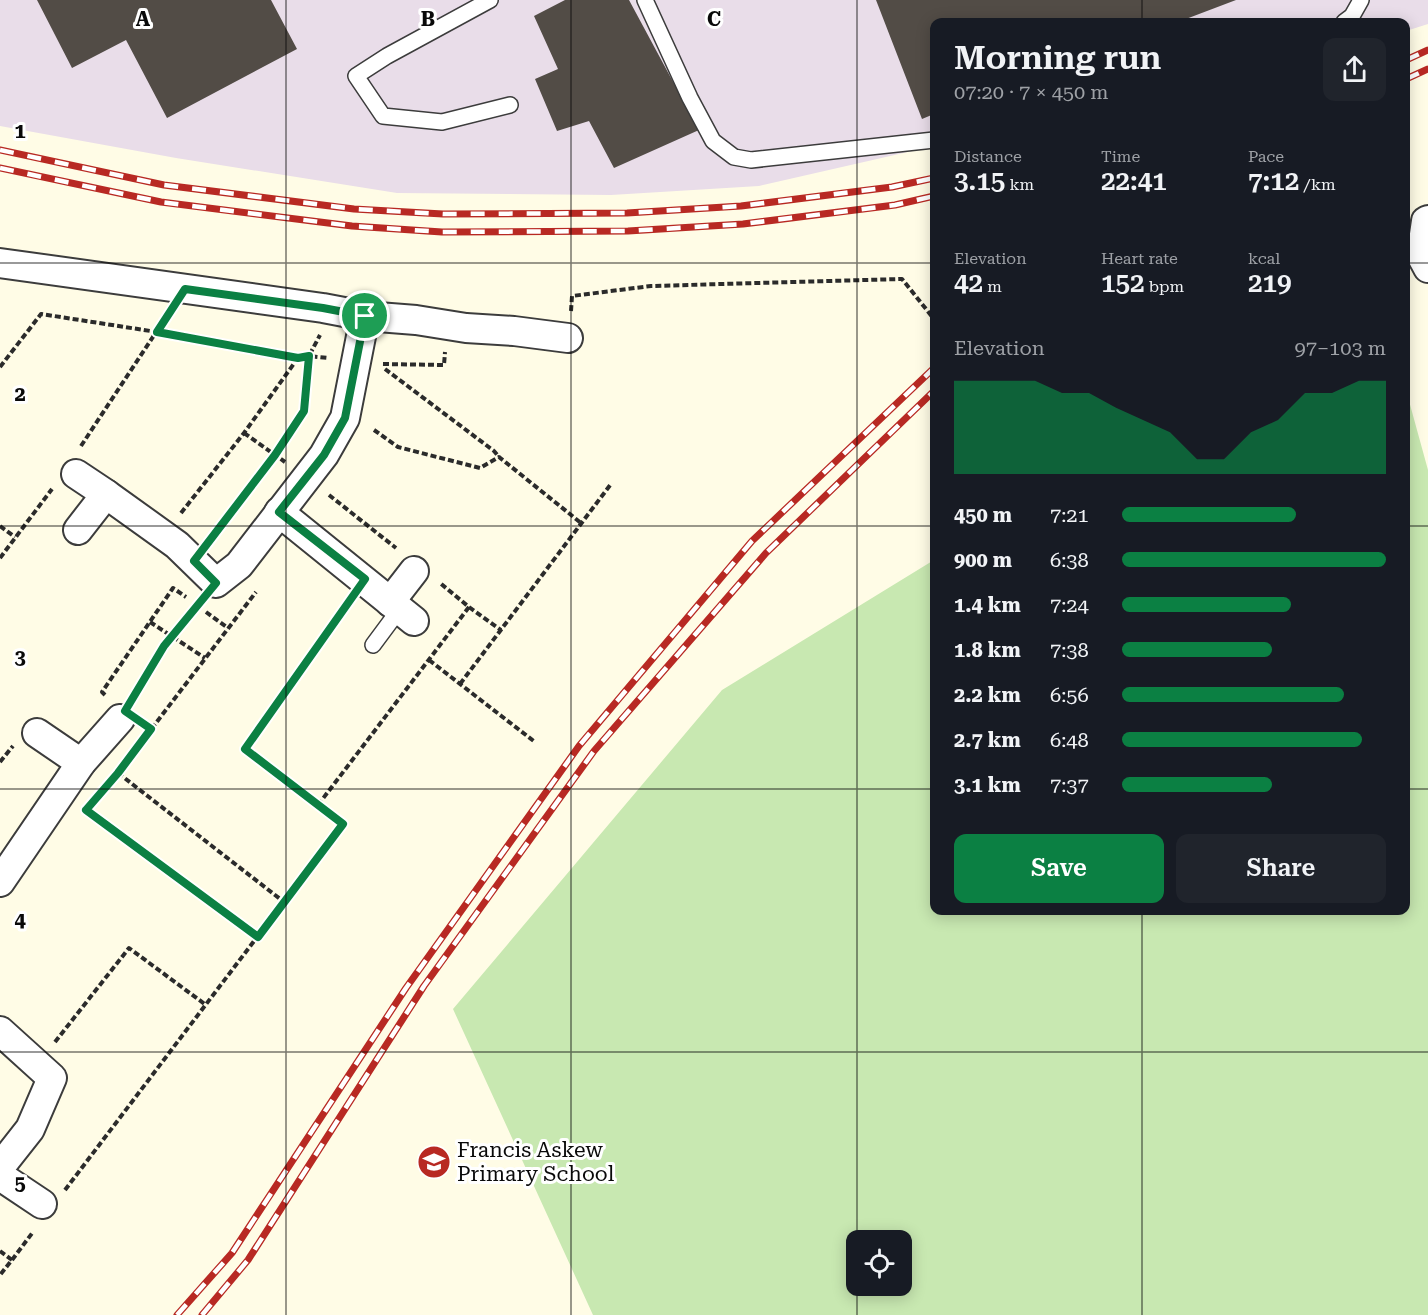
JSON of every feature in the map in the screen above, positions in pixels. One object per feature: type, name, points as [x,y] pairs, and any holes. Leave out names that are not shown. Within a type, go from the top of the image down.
[{"type":"street","points":[[1428,220],[1421,255],[1428,267]]},
{"type":"street","points":[[0,263],[365,316],[568,338]]},
{"type":"street","points":[[70,470],[163,535],[216,583],[239,565],[324,455],[345,418],[365,316]]},
{"type":"street","points":[[78,530],[106,494]]},
{"type":"street","points":[[279,512],[365,579],[401,611],[414,571]]},
{"type":"street","points":[[0,882],[81,763],[123,715]]},
{"type":"street","points":[[36,733],[81,763]]},
{"type":"street","points":[[0,1031],[52,1078],[30,1129],[0,1167]]},
{"type":"street","points":[[0,1176],[48,1207]]},
{"type":"lane","points":[[490,0],[387,56],[356,76],[383,116],[442,122],[510,105]]},
{"type":"lane","points":[[645,0],[690,98],[713,141],[734,157],[750,159],[930,140]]},
{"type":"lane","points":[[1349,18],[1361,0]]},
{"type":"lane","points":[[373,645],[401,611]]},
{"type":"path","points":[[568,338],[572,296],[651,286],[902,279],[930,314]]},
{"type":"path","points":[[0,558],[70,470],[185,289]]},
{"type":"path","points":[[194,561],[275,455],[304,411],[309,356],[332,310]]},
{"type":"path","points":[[0,367],[41,314],[157,332],[298,358],[309,356]]},
{"type":"path","points":[[447,325],[444,364],[377,363],[494,451],[582,524]]},
{"type":"path","points":[[163,535],[244,433],[298,358]]},
{"type":"path","points":[[374,430],[398,447],[480,468],[500,458]]},
{"type":"path","points":[[460,684],[611,484]]},
{"type":"path","points":[[0,526],[15,537]]},
{"type":"path","points":[[0,1275],[48,1207],[206,1005],[343,824],[245,749],[365,579]]},
{"type":"path","points":[[123,715],[164,646],[216,583]]},
{"type":"path","points":[[86,810],[118,773],[262,583]]},
{"type":"path","points":[[151,729],[123,715],[102,692],[173,588],[228,628]]},
{"type":"path","points":[[469,607],[501,630]]},
{"type":"path","points":[[150,622],[205,658]]},
{"type":"path","points":[[429,660],[535,742]]},
{"type":"path","points":[[118,773],[284,902]]},
{"type":"path","points":[[63,791],[258,937]]},
{"type":"path","points":[[37,1064],[129,948],[206,1005]]},
{"type":"path","points":[[0,1251],[12,1260]]},
{"type":"shaded area","points":[[0,0],[1428,0],[1428,24],[1410,30],[1410,18],[930,18],[930,147],[759,186],[611,195],[397,193],[176,158],[0,126]]},
{"type":"green space","points":[[1410,405],[1428,470],[1428,1315],[593,1315],[453,1009],[722,690],[930,562],[930,915],[1410,915]]},
{"type":"building","points":[[37,0],[271,0],[297,49],[167,118],[126,40],[72,68]]},
{"type":"building","points":[[565,0],[629,0],[699,130],[614,168],[589,121],[557,131],[535,79],[558,69],[534,16]]},
{"type":"building","points":[[876,0],[1236,0],[1189,18],[930,18],[930,116],[922,119]]},
{"type":"railway","points":[[1410,58],[1428,50]]},
{"type":"railway","points":[[1410,77],[1428,69]]},
{"type":"railway","points":[[0,150],[164,185],[354,209],[443,214],[627,213],[741,206],[892,187],[930,179]]},
{"type":"railway","points":[[0,168],[161,202],[352,226],[442,232],[628,231],[743,224],[895,205],[930,197]]},
{"type":"railway","points":[[177,1315],[232,1253],[406,988],[579,746],[752,541],[930,372]]},
{"type":"railway","points":[[202,1315],[248,1260],[424,986],[594,751],[766,553],[930,395]]},
{"type":"place","name":"Francis Askew Primary School","points":[[434,1162]]},
{"type":"route","points":[[185,289],[365,316],[345,418],[324,455],[279,512],[365,579],[245,749],[343,824],[258,937],[86,810],[118,773],[151,729],[125,711],[164,646],[216,583],[194,561],[275,455],[304,411],[309,356],[298,358],[157,332],[185,289]]}]
